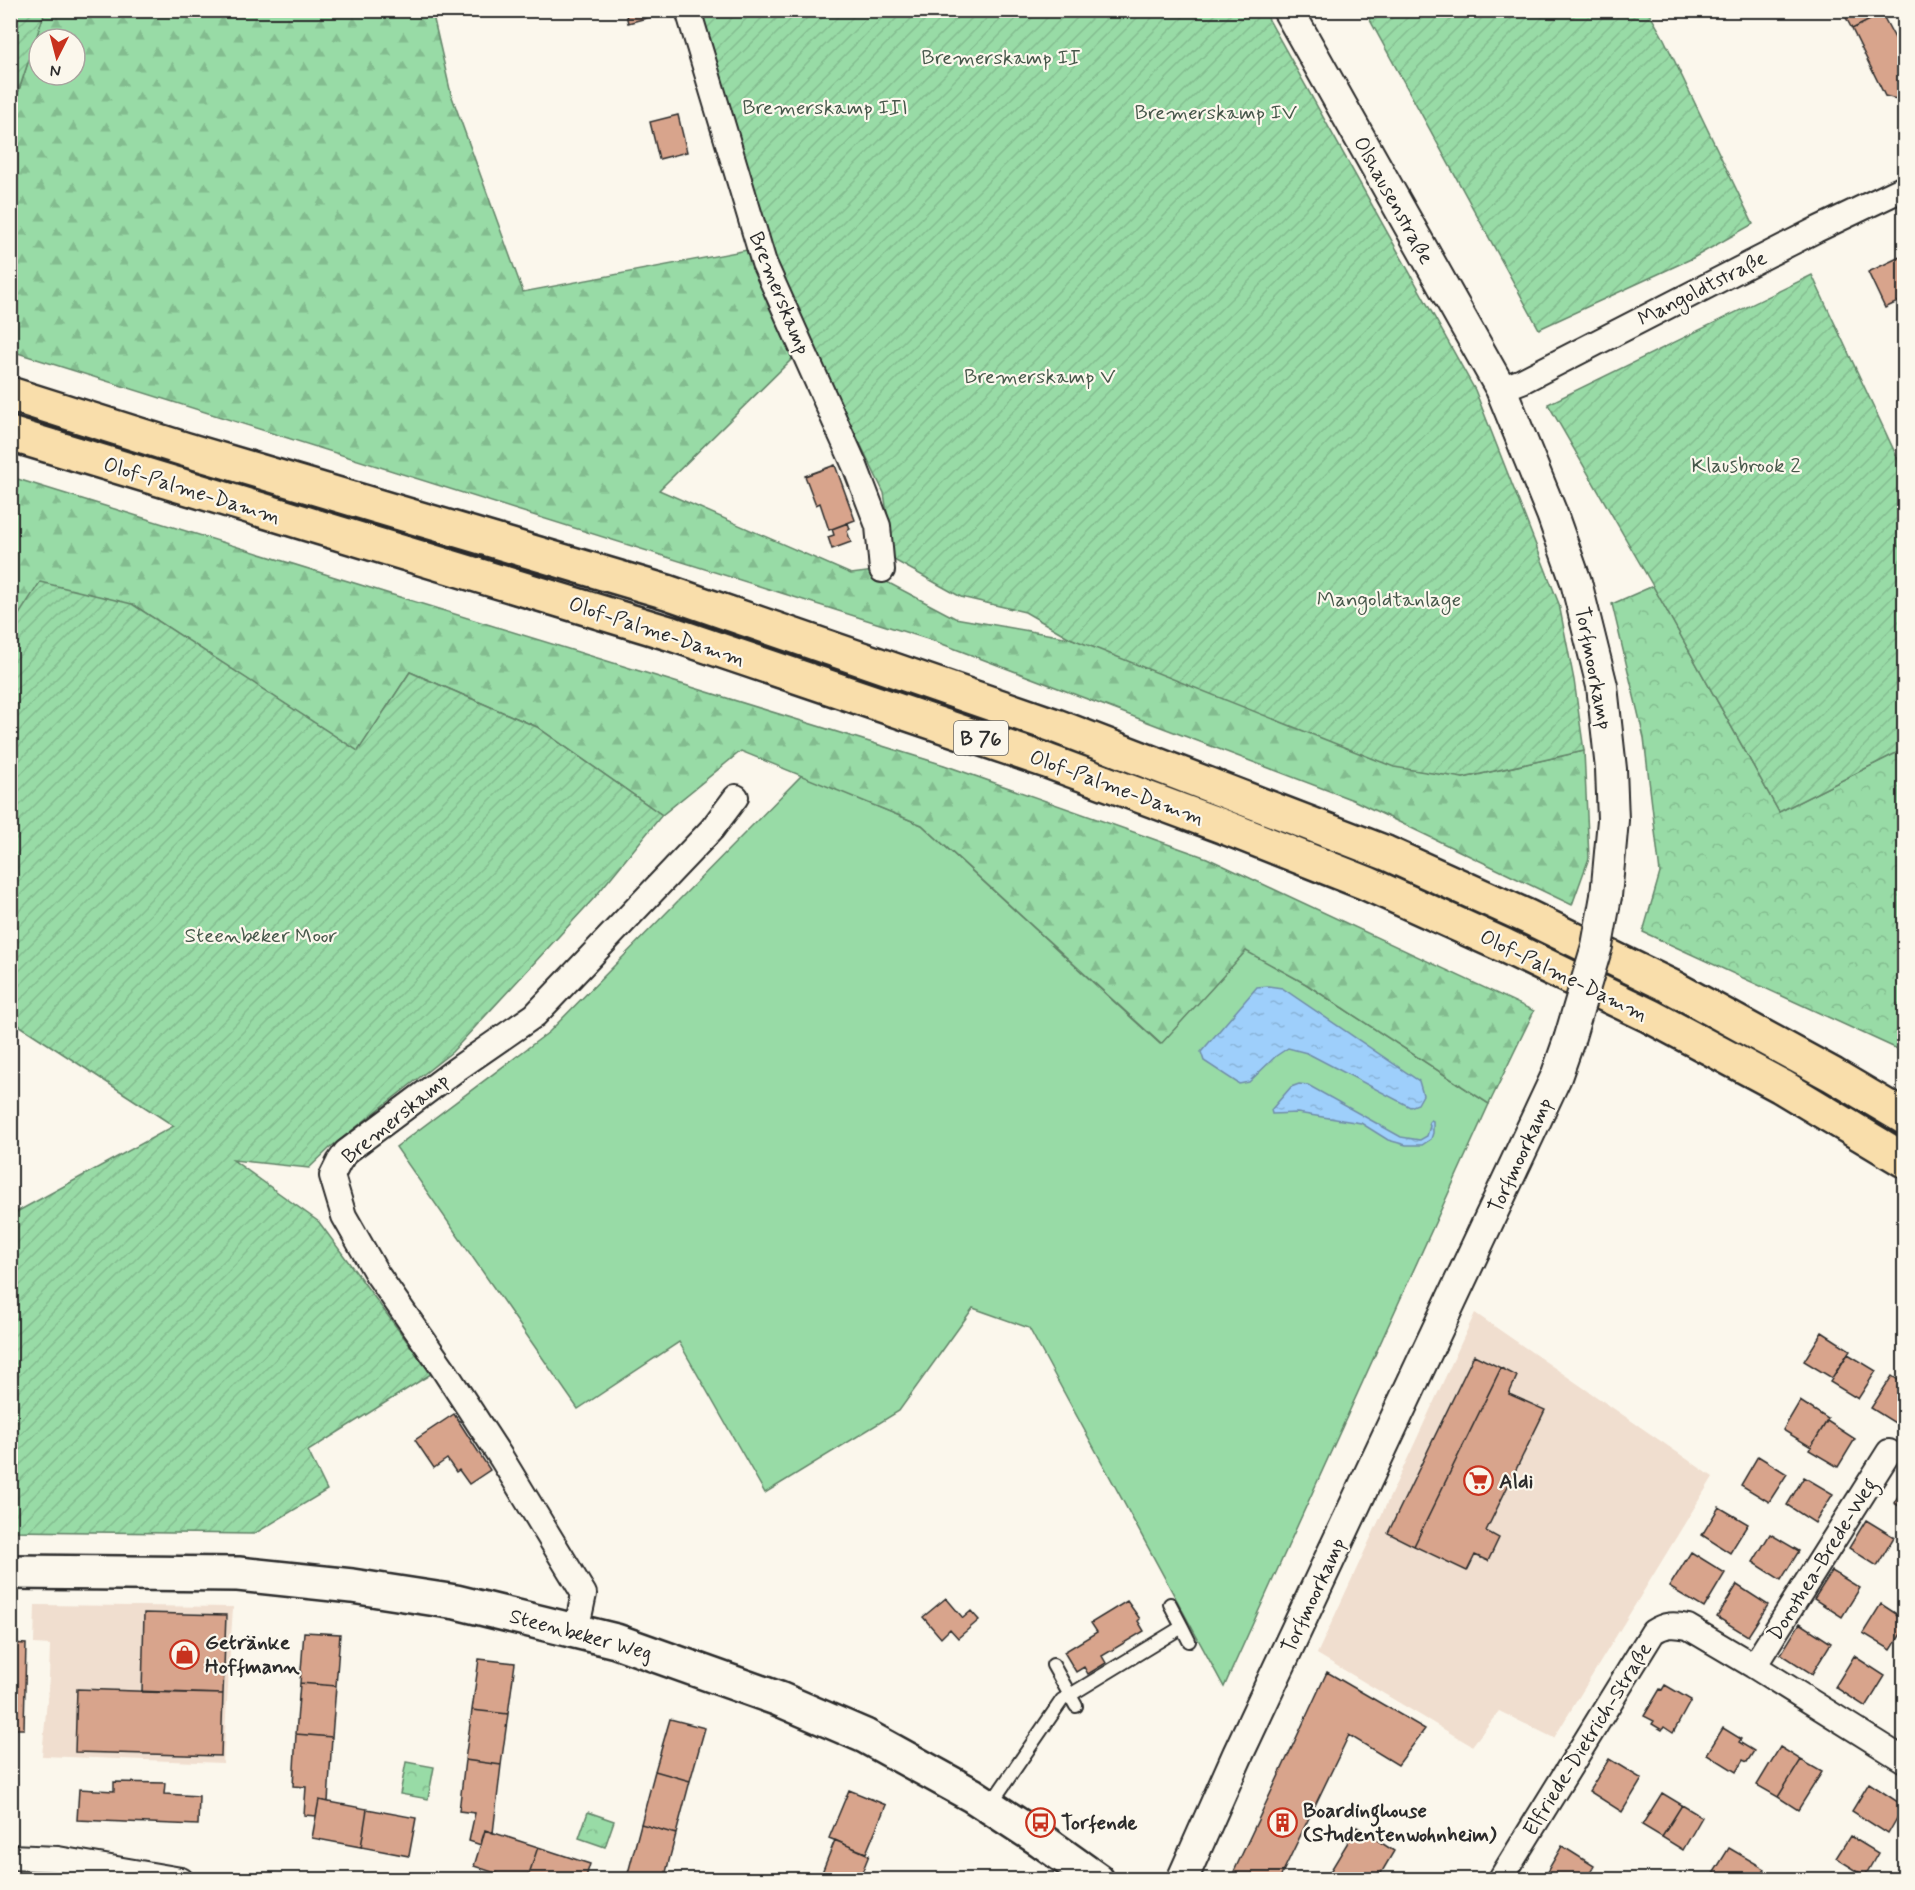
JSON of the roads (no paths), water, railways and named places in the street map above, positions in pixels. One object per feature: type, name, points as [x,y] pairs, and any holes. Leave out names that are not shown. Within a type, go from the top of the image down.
[{"type":"highway","name":"Olof-Palme-Damm","points":[[10,394],[184,449],[667,592],[1056,726],[1386,853],[1528,917],[1670,986],[1905,1117]]},
{"type":"highway","name":"Olof-Palme-Damm","points":[[10,434],[672,634],[1047,761],[1222,826],[1366,883],[1505,946],[1650,1016],[1781,1086],[1905,1160]]},
{"type":"main road","name":"Steenbeker Weg","points":[[10,1572],[238,1575],[341,1585],[456,1602],[627,1645],[779,1699],[865,1736],[972,1795],[1098,1880]]},
{"type":"street","name":"Bremerskamp","points":[[688,10],[764,263],[855,466],[878,526],[882,570]]},
{"type":"street","name":"Olshausenstraße","points":[[1288,10],[1501,389]]},
{"type":"street","name":"Mangoldtstraße","points":[[1501,389],[1522,381],[1825,226],[1905,188]]},
{"type":"street","name":"Torfmoorkamp","points":[[1182,1880],[1238,1754],[1556,1077],[1597,946],[1606,896],[1613,820],[1611,769],[1602,686],[1576,582],[1552,514],[1501,389]]},
{"type":"street","name":"Bremerskamp","points":[[576,1631],[584,1594],[496,1450],[377,1274],[344,1216],[332,1176],[346,1152],[457,1069],[535,1016],[712,829],[736,797]]},
{"type":"street","name":"Dorothea-Brede-Weg","points":[[1754,1666],[1889,1452]]},
{"type":"street","name":"Elfriede-Dietrich-Straße","points":[[1500,1880],[1653,1632],[1663,1626],[1688,1627],[1905,1760]]},
{"type":"street","points":[[10,1857],[58,1859],[181,1880]]},
{"type":"lane","points":[[1170,1604],[1190,1641]]},
{"type":"lane","points":[[989,1806],[1062,1700],[1073,1701],[1182,1627]]},
{"type":"lane","points":[[1053,1665],[1073,1701]]},
{"type":"water","points":[[1257,987],[1282,988],[1419,1081],[1423,1095],[1418,1104],[1410,1107],[1307,1053],[1288,1048],[1276,1056],[1249,1082],[1239,1084],[1204,1061],[1201,1052]]},
{"type":"water","points":[[1299,1084],[1308,1085],[1401,1137],[1420,1140],[1427,1136],[1431,1120],[1433,1121],[1433,1133],[1431,1139],[1422,1145],[1406,1145],[1388,1140],[1361,1123],[1297,1113],[1272,1114],[1271,1110],[1291,1087]]},
{"type":"place","name":"Aldi","points":[[1478,1481]]},
{"type":"place","name":"Getränke Hoffmann","points":[[184,1654]]},
{"type":"place","name":"Torfende","points":[[1040,1822]]},
{"type":"place","name":"Boardinghouse (Studentenwohnheim)","points":[[1282,1822]]},
{"type":"park label","name":"Bremerskamp II","points":[[1001,57]]},
{"type":"park label","name":"Bremerskamp III","points":[[825,107]]},
{"type":"park label","name":"Bremerskamp IV","points":[[1216,112]]},
{"type":"park label","name":"Bremerskamp V","points":[[1040,376]]},
{"type":"park label","name":"Klausbrook 2","points":[[1746,465]]},
{"type":"park label","name":"Mangoldtanlage","points":[[1389,599]]},
{"type":"park label","name":"Steenbeker Moor","points":[[261,935]]}]
